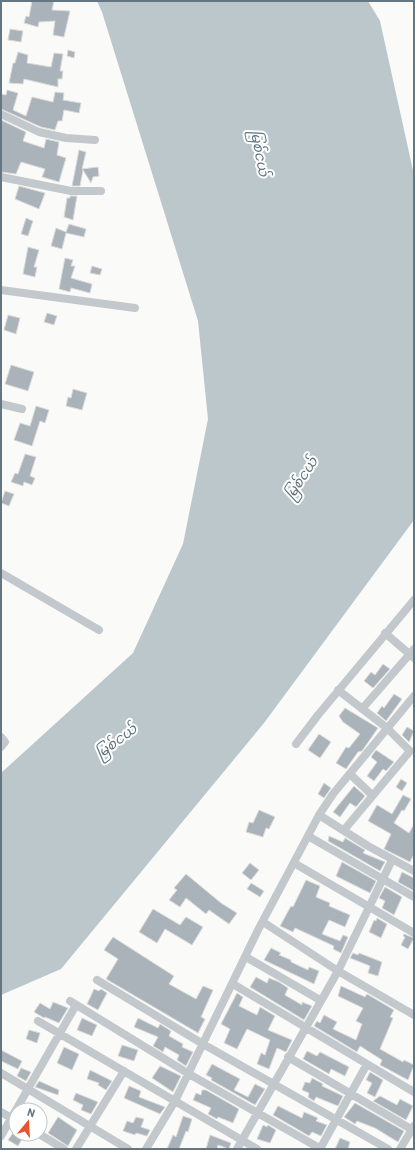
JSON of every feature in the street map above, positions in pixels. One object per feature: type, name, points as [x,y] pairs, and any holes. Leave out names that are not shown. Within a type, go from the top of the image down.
[{"type":"street","points":[[1,114],[39,132],[66,138],[95,140]]},
{"type":"street","points":[[1,177],[71,191],[101,191]]},
{"type":"street","points":[[1,290],[135,308]]},
{"type":"street","points":[[1,404],[22,409]]},
{"type":"street","points":[[1,573],[99,630]]},
{"type":"street","points":[[296,744],[338,690],[414,600]]},
{"type":"street","points":[[362,709],[413,653],[385,633]]},
{"type":"street","points":[[338,690],[387,728],[410,751],[344,830]]},
{"type":"street","points":[[146,1149],[175,1101],[263,922],[319,815],[333,794],[414,696]]},
{"type":"street","points":[[1,737],[5,742],[1,747]]},
{"type":"street","points":[[350,774],[372,795]]},
{"type":"street","points":[[319,815],[392,860],[414,871]]},
{"type":"street","points":[[308,836],[414,897]]},
{"type":"street","points":[[238,1149],[304,1028],[338,971],[392,860]]},
{"type":"street","points":[[294,863],[414,933]]},
{"type":"street","points":[[263,922],[338,971],[414,1015]]},
{"type":"street","points":[[246,957],[320,1000]]},
{"type":"street","points":[[97,980],[203,1044],[388,1149]]},
{"type":"street","points":[[232,984],[414,1092]]},
{"type":"street","points":[[20,1102],[26,1089],[59,1034],[73,1003],[188,1074],[320,1149],[367,1064]]},
{"type":"street","points":[[38,1021],[257,1149]]},
{"type":"street","points":[[288,1057],[413,1127],[400,1149]]},
{"type":"street","points":[[76,1149],[124,1071]]},
{"type":"street","points":[[1,1073],[128,1149]]},
{"type":"street","points":[[1,1136],[8,1126]]},
{"type":"street","points":[[48,1139],[64,1149]]},
{"type":"water","name":"မြစ်ငယ်","points":[[97,1],[368,1],[380,21],[414,175],[414,520],[264,723],[61,969],[1,995],[1,773],[133,653],[183,544],[208,419],[198,321],[102,12]]},
{"type":"building","points":[[32,1],[54,1],[52,10],[70,11],[64,37],[53,35],[55,21],[39,22],[38,27],[24,23],[26,16],[29,17]]},
{"type":"building","points":[[10,29],[23,31],[21,42],[8,40]]},
{"type":"building","points":[[68,50],[75,52],[74,58],[67,56]]},
{"type":"building","points":[[18,52],[28,55],[27,63],[51,67],[54,53],[63,54],[60,71],[63,71],[62,79],[58,79],[58,87],[24,79],[23,84],[9,83],[13,63],[15,63]]},
{"type":"building","points":[[7,90],[18,93],[13,110],[26,116],[32,97],[53,102],[55,92],[64,93],[63,100],[81,103],[79,113],[64,110],[62,121],[58,121],[55,130],[41,127],[1,109],[1,94],[6,95]]},
{"type":"building","points":[[1,120],[26,132],[23,141],[44,148],[46,139],[59,142],[57,155],[66,158],[59,182],[42,177],[45,169],[21,162],[16,174],[1,172]]},
{"type":"building","points":[[79,150],[86,152],[82,169],[98,167],[99,176],[93,177],[91,183],[83,170],[80,186],[72,186]]},
{"type":"building","points":[[19,186],[45,193],[39,209],[15,199]]},
{"type":"building","points":[[70,196],[77,196],[73,220],[64,217],[67,198],[70,198]]},
{"type":"building","points":[[26,218],[33,221],[28,236],[21,234]]},
{"type":"building","points":[[69,224],[86,229],[84,237],[66,233],[62,249],[51,246],[56,228],[66,232]]},
{"type":"building","points":[[28,247],[39,250],[34,267],[37,267],[35,277],[23,274]]},
{"type":"building","points":[[65,258],[73,260],[71,266],[75,266],[71,278],[92,284],[90,293],[71,288],[70,292],[59,289]]},
{"type":"building","points":[[92,266],[102,269],[100,275],[90,273]]},
{"type":"building","points":[[47,313],[57,316],[54,325],[44,322]]},
{"type":"building","points":[[8,315],[20,318],[16,334],[4,330]]},
{"type":"building","points":[[11,365],[34,372],[28,391],[5,384]]},
{"type":"building","points":[[73,389],[87,393],[82,410],[66,406],[68,397],[71,398]]},
{"type":"building","points":[[36,406],[49,410],[45,423],[40,421],[32,446],[14,440],[20,423],[30,426]]},
{"type":"building","points":[[25,454],[36,457],[30,476],[35,478],[32,485],[24,482],[23,486],[11,482],[15,473],[18,474]]},
{"type":"building","points":[[5,491],[14,494],[9,506],[1,503]]},
{"type":"building","points":[[383,664],[390,669],[373,688],[364,681],[371,672],[375,675]]},
{"type":"building","points":[[394,694],[402,699],[386,721],[377,713],[382,706],[384,708]]},
{"type":"building","points":[[345,708],[378,728],[362,751],[358,752],[346,769],[336,763],[346,747],[349,748],[360,734],[343,722],[339,716]]},
{"type":"building","points":[[407,727],[414,731],[409,742],[402,735]]},
{"type":"building","points":[[319,734],[331,742],[320,758],[308,750]]},
{"type":"building","points":[[376,750],[394,762],[386,771],[383,769],[374,781],[367,776],[377,762],[371,757]]},
{"type":"building","points":[[401,779],[407,783],[402,791],[396,787]]},
{"type":"building","points":[[324,783],[331,788],[324,798],[318,794]]},
{"type":"building","points":[[354,786],[365,796],[356,807],[350,803],[340,817],[333,812]]},
{"type":"building","points":[[403,795],[411,799],[404,811],[402,810],[394,823],[409,833],[414,824],[414,854],[410,862],[384,849],[391,834],[368,821],[377,805],[392,814]]},
{"type":"building","points":[[259,810],[275,817],[269,829],[266,828],[263,837],[246,832],[249,822],[253,823]]},
{"type":"building","points":[[329,836],[343,842],[345,838],[365,850],[363,853],[385,862],[380,871],[328,841]]},
{"type":"building","points":[[342,862],[376,881],[370,893],[336,876]]},
{"type":"building","points":[[250,863],[259,870],[251,880],[242,873]]},
{"type":"building","points":[[402,872],[414,878],[414,891],[398,882]]},
{"type":"building","points":[[186,874],[221,903],[237,913],[229,924],[209,910],[206,914],[186,898],[180,907],[169,900],[177,890],[174,888]]},
{"type":"building","points":[[306,880],[320,886],[316,897],[330,903],[329,906],[350,915],[345,927],[329,920],[322,934],[340,941],[343,935],[348,937],[341,953],[333,949],[334,946],[295,928],[293,932],[280,926],[291,906],[293,907]]},
{"type":"building","points":[[251,883],[264,891],[260,897],[247,889]]},
{"type":"building","points":[[385,887],[402,897],[394,915],[382,908],[385,901],[379,898]]},
{"type":"building","points":[[153,909],[180,925],[186,917],[203,927],[192,945],[165,929],[157,943],[139,932]]},
{"type":"building","points":[[377,918],[387,924],[381,938],[369,932],[374,920],[376,921]]},
{"type":"building","points":[[404,934],[414,938],[408,949],[401,945],[405,937],[403,936]]},
{"type":"building","points":[[113,937],[174,976],[169,984],[196,999],[203,986],[213,990],[201,1017],[205,1019],[198,1033],[106,979],[118,959],[104,950]]},
{"type":"building","points":[[271,948],[281,953],[279,955],[291,960],[291,962],[308,970],[309,967],[319,971],[314,984],[264,960]]},
{"type":"building","points":[[353,953],[358,955],[359,953],[382,962],[378,976],[368,973],[370,966],[350,958]]},
{"type":"building","points":[[256,977],[267,983],[269,978],[279,982],[288,988],[285,995],[302,1005],[302,1002],[312,1006],[304,1020],[250,987]]},
{"type":"building","points":[[341,986],[365,997],[367,994],[394,1010],[390,1017],[393,1018],[380,1049],[403,1062],[404,1060],[414,1065],[408,1080],[380,1065],[382,1060],[360,1046],[357,1052],[314,1026],[317,1021],[320,1023],[324,1015],[337,1022],[333,1029],[356,1040],[362,1024],[356,1021],[363,1008],[338,996]]},
{"type":"building","points":[[94,989],[99,991],[101,989],[107,993],[98,1010],[87,1004]]},
{"type":"building","points":[[237,993],[243,997],[239,1006],[257,1015],[260,1007],[275,1016],[268,1030],[292,1040],[286,1052],[277,1048],[269,1069],[257,1064],[261,1053],[265,1055],[270,1040],[247,1029],[237,1049],[224,1043],[230,1029],[221,1024]]},
{"type":"building","points":[[53,1002],[68,1008],[59,1023],[45,1017],[44,1018],[34,1012],[40,1003],[50,1009]]},
{"type":"building","points":[[82,1018],[97,1025],[92,1036],[77,1030]]},
{"type":"building","points":[[138,1018],[158,1028],[160,1024],[171,1031],[169,1036],[183,1044],[182,1047],[193,1052],[186,1066],[177,1060],[179,1055],[165,1047],[163,1052],[153,1046],[158,1037],[134,1027]]},
{"type":"building","points":[[29,1030],[40,1033],[37,1043],[26,1039]]},
{"type":"building","points":[[122,1045],[138,1050],[134,1061],[118,1056]]},
{"type":"building","points":[[64,1047],[79,1054],[72,1070],[57,1063]]},
{"type":"building","points":[[1,1050],[22,1061],[18,1069],[1,1061]]},
{"type":"building","points":[[307,1051],[317,1056],[320,1052],[349,1067],[345,1076],[331,1069],[329,1074],[303,1059]]},
{"type":"building","points":[[212,1064],[240,1079],[234,1090],[248,1097],[255,1084],[265,1089],[255,1105],[211,1080],[212,1078],[206,1075]]},
{"type":"building","points":[[160,1066],[181,1076],[173,1092],[152,1078]]},
{"type":"building","points":[[21,1068],[31,1072],[26,1081],[17,1076]]},
{"type":"building","points":[[90,1070],[112,1081],[106,1090],[98,1085],[99,1083],[87,1079]]},
{"type":"building","points":[[370,1072],[383,1080],[375,1097],[367,1093],[372,1083],[366,1080]]},
{"type":"building","points":[[312,1078],[323,1084],[322,1086],[343,1096],[338,1106],[316,1097],[314,1101],[308,1097],[309,1093],[302,1090],[305,1082],[310,1083]]},
{"type":"building","points":[[39,1081],[59,1090],[58,1095],[35,1087]]},
{"type":"building","points":[[129,1086],[141,1091],[139,1097],[165,1107],[160,1114],[124,1098]]},
{"type":"building","points":[[202,1090],[206,1090],[239,1109],[233,1123],[218,1117],[217,1119],[208,1114],[211,1108],[193,1100],[196,1093],[201,1095]]},
{"type":"building","points":[[76,1093],[98,1102],[91,1114],[81,1110],[83,1105],[73,1100]]},
{"type":"building","points":[[380,1096],[397,1105],[400,1099],[413,1106],[406,1120],[373,1101]]},
{"type":"building","points":[[355,1103],[404,1131],[398,1142],[375,1128],[357,1121],[355,1124],[344,1117]]},
{"type":"building","points":[[278,1106],[302,1118],[304,1112],[318,1118],[316,1121],[327,1125],[321,1136],[312,1132],[309,1136],[273,1115]]},
{"type":"building","points":[[183,1116],[192,1119],[188,1132],[186,1131],[179,1149],[167,1149],[173,1135],[176,1137]]},
{"type":"building","points":[[58,1117],[77,1130],[68,1146],[48,1133]]},
{"type":"building","points":[[136,1117],[144,1119],[141,1127],[150,1130],[147,1136],[136,1133],[135,1135],[123,1131],[127,1121],[133,1123]]},
{"type":"building","points":[[263,1125],[267,1127],[268,1125],[276,1130],[270,1143],[257,1139]]},
{"type":"building","points":[[210,1135],[231,1143],[229,1149],[218,1145],[217,1149],[206,1149]]},
{"type":"building","points":[[340,1138],[350,1142],[348,1149],[335,1149]]},
{"type":"building","points":[[11,1142],[20,1142],[18,1146]]}]
